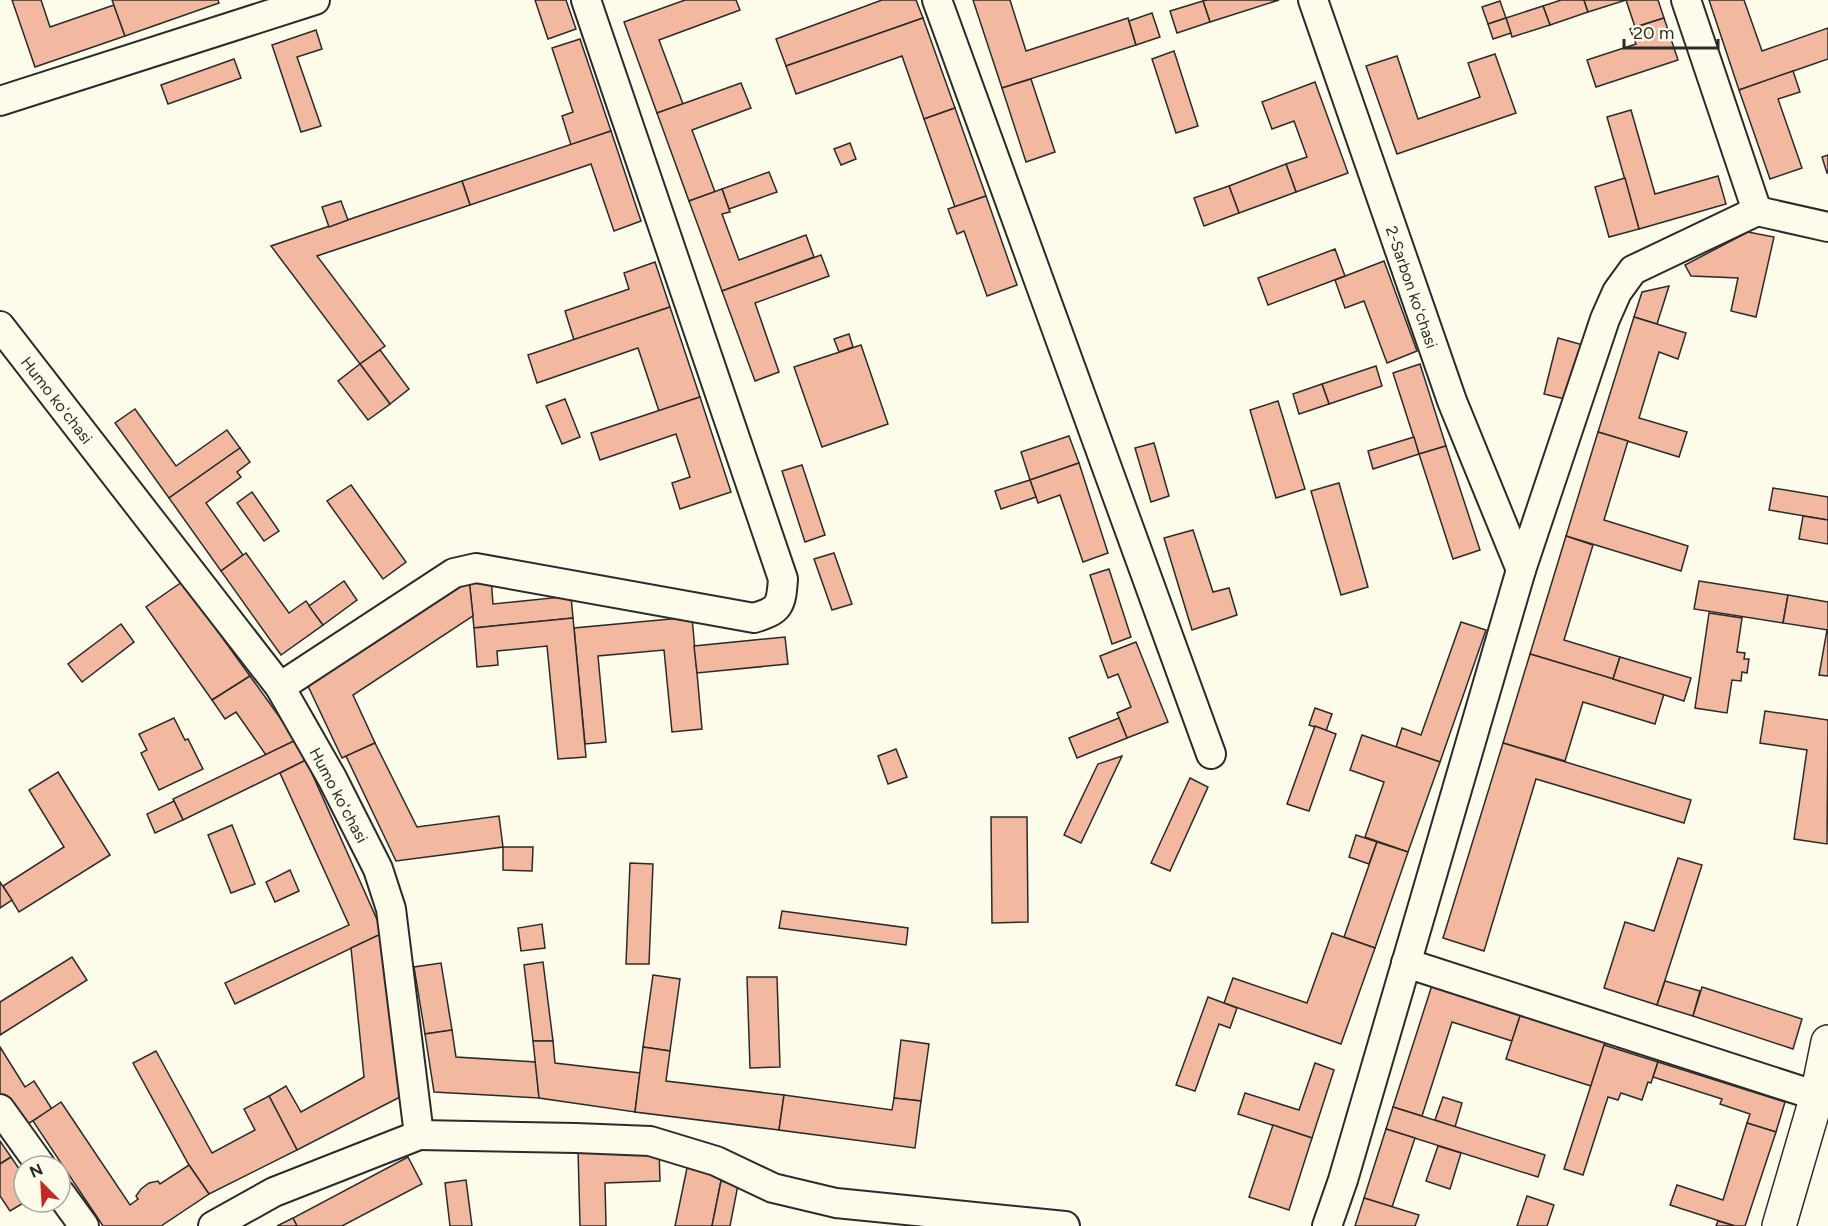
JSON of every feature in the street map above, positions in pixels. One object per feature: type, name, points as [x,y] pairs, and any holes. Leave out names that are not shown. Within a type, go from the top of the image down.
[{"type":"street","points":[[0,101],[315,0]]},
{"type":"street","points":[[280,687],[454,573],[476,568],[754,618],[772,612],[781,602],[783,579],[586,0]]},
{"type":"street","points":[[937,0],[1211,754]]},
{"type":"street","name":"2-Sarbon koʻchasi","points":[[1313,0],[1452,400],[1521,570]]},
{"type":"street","points":[[1686,0],[1757,211]]},
{"type":"street","points":[[1327,1226],[1343,1180],[1521,570],[1605,319],[1617,292],[1633,270],[1757,211],[1828,227]]},
{"type":"street","name":"Humo koʻchasi","points":[[0,326],[280,687],[332,778],[378,869],[391,909],[419,1135]]},
{"type":"street","points":[[1406,963],[1817,1096]]},
{"type":"street","points":[[1779,1226],[1817,1096],[1828,1042]]},
{"type":"street","points":[[0,1109],[32,1154]]},
{"type":"street","points":[[213,1226],[274,1192],[419,1135],[650,1141],[716,1161],[773,1188],[836,1203],[1065,1226]]},
{"type":"street","points":[[72,1210],[84,1226]]},
{"type":"building","points":[[12,0],[41,0],[50,27],[114,5],[125,36],[35,67]]},
{"type":"building","points":[[112,0],[218,0],[219,3],[125,36]]},
{"type":"building","points":[[535,0],[566,0],[576,29],[548,39]]},
{"type":"building","points":[[685,0],[736,0],[740,10],[659,40],[683,104],[657,113],[624,22]]},
{"type":"building","points":[[882,0],[916,0],[923,18],[786,66],[776,39]]},
{"type":"building","points":[[973,0],[1010,0],[1026,51],[1128,18],[1136,45],[1002,88]]},
{"type":"building","points":[[1279,0],[1210,22],[1203,1]]},
{"type":"building","points":[[1561,0],[1584,0],[1588,12],[1550,25],[1543,6]]},
{"type":"building","points":[[1584,0],[1626,0],[1588,12]]},
{"type":"building","points":[[1626,0],[1658,0],[1664,18],[1635,27]]},
{"type":"building","points":[[1709,0],[1744,0],[1762,51],[1828,28],[1828,59],[1739,90]]},
{"type":"building","points":[[1203,1],[1210,22],[1177,33],[1170,11]]},
{"type":"building","points":[[1500,1],[1506,18],[1488,24],[1482,7]]},
{"type":"building","points":[[1543,6],[1550,25],[1512,37],[1506,18]]},
{"type":"building","points":[[1152,13],[1160,37],[1136,45],[1129,21]]},
{"type":"building","points":[[923,18],[955,108],[924,119],[902,56],[796,94],[786,66]]},
{"type":"building","points":[[1506,18],[1511,33],[1493,39],[1488,24]]},
{"type":"building","points":[[1664,18],[1678,60],[1596,87],[1587,60],[1636,44],[1630,29]]},
{"type":"building","points":[[316,30],[322,49],[297,57],[321,126],[301,132],[272,45]]},
{"type":"building","points":[[580,39],[611,131],[571,145],[562,116],[573,112],[552,48]]},
{"type":"building","points":[[1174,51],[1198,126],[1176,133],[1152,59]]},
{"type":"building","points":[[1495,54],[1516,113],[1397,154],[1366,66],[1397,56],[1418,119],[1480,97],[1468,63]]},
{"type":"building","points":[[234,59],[241,78],[168,104],[161,85]]},
{"type":"building","points":[[1793,71],[1800,92],[1778,99],[1802,168],[1770,179],[1739,90]]},
{"type":"building","points":[[1031,79],[1055,152],[1026,162],[1002,88]]},
{"type":"building","points":[[1315,82],[1348,173],[1296,192],[1286,164],[1307,157],[1294,121],[1272,129],[1262,102]]},
{"type":"building","points":[[741,83],[751,108],[692,130],[715,192],[689,201],[657,113]]},
{"type":"building","points":[[955,108],[986,196],[955,207],[924,119]]},
{"type":"building","points":[[1631,110],[1655,194],[1718,176],[1726,204],[1639,229],[1607,117]]},
{"type":"building","points":[[611,131],[641,221],[614,231],[591,164],[470,205],[462,181]]},
{"type":"building","points":[[850,143],[856,159],[841,165],[834,149]]},
{"type":"building","points":[[1828,155],[1828,173],[1827,173],[1822,157]]},
{"type":"building","points":[[1286,164],[1296,192],[1239,213],[1229,186]]},
{"type":"building","points":[[769,172],[777,192],[729,209],[722,189]]},
{"type":"building","points":[[1625,178],[1639,229],[1609,237],[1595,187]]},
{"type":"building","points":[[462,181],[470,205],[317,256],[385,346],[360,364],[271,246]]},
{"type":"building","points":[[1229,186],[1239,213],[1204,226],[1194,198]]},
{"type":"building","points":[[722,189],[730,212],[722,214],[739,260],[806,235],[814,257],[722,291],[689,201]]},
{"type":"building","points":[[986,196],[1017,285],[987,296],[964,231],[957,234],[948,209]]},
{"type":"building","points":[[341,201],[348,220],[329,227],[322,207]]},
{"type":"building","points":[[1748,232],[1774,237],[1756,317],[1731,311],[1738,278],[1691,276],[1685,265]]},
{"type":"building","points":[[1335,249],[1345,276],[1268,305],[1258,278]]},
{"type":"building","points":[[821,255],[829,276],[755,303],[779,372],[755,381],[722,291]]},
{"type":"building","points":[[1384,261],[1417,351],[1387,363],[1364,301],[1345,308],[1335,280]]},
{"type":"building","points":[[655,262],[670,307],[574,340],[565,311],[629,289],[624,273]]},
{"type":"building","points":[[1669,286],[1657,324],[1634,317],[1642,292]]},
{"type":"building","points":[[670,307],[700,397],[659,411],[638,348],[537,383],[528,355]]},
{"type":"building","points":[[1634,317],[1686,333],[1678,359],[1659,352],[1639,418],[1687,432],[1679,457],[1598,432]]},
{"type":"building","points":[[849,334],[853,347],[839,352],[834,339]]},
{"type":"building","points":[[1558,338],[1583,345],[1569,400],[1544,394]]},
{"type":"building","points":[[861,345],[888,424],[822,447],[794,367]]},
{"type":"building","points":[[380,350],[409,389],[390,404],[360,364]]},
{"type":"building","points":[[360,364],[390,404],[368,420],[338,381]]},
{"type":"building","points":[[1420,364],[1446,446],[1419,454],[1393,373]]},
{"type":"building","points":[[1376,366],[1382,386],[1329,404],[1322,384]]},
{"type":"building","points":[[1322,384],[1329,404],[1299,414],[1293,394]]},
{"type":"building","points":[[700,397],[731,492],[680,509],[672,483],[690,477],[676,434],[600,460],[591,433]]},
{"type":"building","points":[[565,399],[580,437],[562,444],[546,406]]},
{"type":"building","points":[[1278,401],[1305,489],[1276,498],[1250,410]]},
{"type":"building","points":[[135,409],[176,466],[227,430],[240,448],[169,498],[115,423]]},
{"type":"building","points":[[1598,432],[1628,441],[1604,520],[1688,546],[1681,571],[1566,536]]},
{"type":"building","points":[[1069,436],[1079,463],[1030,480],[1021,452]]},
{"type":"building","points":[[1414,437],[1419,454],[1373,469],[1368,451]]},
{"type":"building","points":[[1154,443],[1169,496],[1151,502],[1135,448]]},
{"type":"building","points":[[1446,446],[1480,550],[1453,559],[1419,454]]},
{"type":"building","points":[[240,448],[250,462],[237,472],[241,477],[206,503],[243,555],[221,571],[169,498]]},
{"type":"building","points":[[1079,463],[1108,553],[1083,562],[1060,495],[1038,503],[1030,480]]},
{"type":"building","points":[[802,465],[825,535],[805,542],[782,471]]},
{"type":"building","points":[[1030,480],[1036,497],[1001,509],[995,491]]},
{"type":"building","points":[[1339,483],[1368,587],[1341,595],[1311,491]]},
{"type":"building","points":[[351,485],[406,562],[383,579],[327,501]]},
{"type":"building","points":[[1773,488],[1828,497],[1828,520],[1769,510]]},
{"type":"building","points":[[252,492],[279,531],[264,541],[237,503]]},
{"type":"building","points":[[1803,516],[1828,520],[1828,544],[1799,539]]},
{"type":"building","points":[[1193,530],[1213,592],[1229,588],[1237,615],[1192,630],[1164,538]]},
{"type":"building","points":[[1566,536],[1593,545],[1564,640],[1620,657],[1613,679],[1530,654]]},
{"type":"building","points":[[246,553],[289,613],[306,601],[323,625],[281,655],[221,571]]},
{"type":"building","points":[[834,553],[852,604],[832,610],[814,559]]},
{"type":"building","points":[[1109,569],[1131,637],[1112,644],[1090,575]]},
{"type":"building","points":[[491,577],[493,604],[571,596],[573,618],[474,628],[469,579]]},
{"type":"building","points":[[469,579],[473,616],[353,695],[375,743],[342,758],[308,686]]},
{"type":"building","points":[[344,581],[357,600],[323,625],[309,606]]},
{"type":"building","points":[[1699,581],[1788,595],[1783,623],[1694,609]]},
{"type":"building","points":[[182,582],[250,676],[212,700],[146,607]]},
{"type":"building","points":[[1788,595],[1828,602],[1828,630],[1783,623]]},
{"type":"building","points":[[1709,613],[1742,618],[1737,652],[1745,653],[1744,659],[1749,659],[1747,673],[1742,672],[1741,681],[1732,680],[1727,713],[1695,708]]},
{"type":"building","points":[[692,617],[702,729],[672,732],[664,650],[598,656],[606,742],[585,744],[574,628]]},
{"type":"building","points":[[573,618],[586,757],[558,759],[547,646],[497,651],[498,665],[477,667],[474,628]]},
{"type":"building","points":[[1461,622],[1486,630],[1440,762],[1396,747],[1402,728],[1421,735]]},
{"type":"building","points":[[121,624],[134,642],[82,682],[68,664]]},
{"type":"building","points":[[1828,630],[1828,676],[1819,675]]},
{"type":"building","points":[[785,637],[788,664],[697,673],[694,646]]},
{"type":"building","points":[[1136,642],[1168,722],[1127,738],[1117,713],[1131,707],[1118,674],[1108,678],[1100,656]]},
{"type":"building","points":[[1530,654],[1664,694],[1655,724],[1583,702],[1565,761],[1503,743]]},
{"type":"building","points":[[1620,657],[1691,678],[1684,701],[1613,679]]},
{"type":"building","points":[[250,676],[296,740],[266,755],[236,712],[225,719],[212,700]]},
{"type":"building","points":[[1315,708],[1332,714],[1326,731],[1309,725]]},
{"type":"building","points":[[1765,711],[1828,720],[1827,844],[1794,839],[1807,750],[1760,743]]},
{"type":"building","points":[[174,718],[203,769],[159,790],[141,753],[147,750],[139,734]]},
{"type":"building","points":[[1119,718],[1127,738],[1077,758],[1069,738]]},
{"type":"building","points":[[1315,726],[1336,734],[1309,811],[1287,804]]},
{"type":"building","points":[[1362,735],[1440,762],[1408,852],[1365,837],[1384,782],[1350,770]]},
{"type":"building","points":[[296,740],[306,760],[183,820],[173,799]]},
{"type":"building","points":[[375,743],[417,827],[499,816],[503,847],[396,861],[346,756]]},
{"type":"building","points":[[1503,743],[1691,800],[1684,823],[1536,779],[1484,951],[1443,938]]},
{"type":"building","points":[[896,749],[907,777],[888,784],[878,756]]},
{"type":"building","points":[[1122,756],[1081,843],[1064,835],[1098,764]]},
{"type":"building","points":[[306,760],[383,933],[235,1004],[225,983],[349,925],[280,773]]},
{"type":"building","points":[[58,772],[110,855],[19,912],[3,886],[64,847],[29,790]]},
{"type":"building","points":[[1190,778],[1208,787],[1170,871],[1151,863]]},
{"type":"building","points":[[174,801],[183,820],[155,833],[147,814]]},
{"type":"building","points":[[991,817],[1027,817],[1028,922],[992,923]]},
{"type":"building","points":[[232,825],[255,884],[231,893],[208,835]]},
{"type":"building","points":[[1356,835],[1377,842],[1369,864],[1349,857]]},
{"type":"building","points":[[1377,842],[1408,852],[1375,948],[1344,937]]},
{"type":"building","points":[[503,847],[533,847],[532,871],[503,870]]},
{"type":"building","points":[[1678,858],[1702,865],[1657,1005],[1604,988],[1625,922],[1654,931]]},
{"type":"building","points":[[630,863],[653,864],[649,964],[626,964]]},
{"type":"building","points":[[290,870],[299,891],[275,902],[266,882]]},
{"type":"building","points":[[0,882],[12,900],[0,908]]},
{"type":"building","points":[[782,911],[908,928],[906,945],[779,928]]},
{"type":"building","points":[[542,924],[545,948],[521,951],[518,928]]},
{"type":"building","points":[[383,933],[402,1096],[297,1150],[269,1096],[286,1086],[301,1112],[364,1077],[351,948]]},
{"type":"building","points":[[1332,933],[1375,948],[1341,1044],[1224,1003],[1233,978],[1307,1003]]},
{"type":"building","points":[[72,957],[87,980],[0,1035],[0,1002]]},
{"type":"building","points":[[543,962],[553,1041],[533,1041],[524,965]]},
{"type":"building","points":[[441,963],[452,1030],[425,1034],[414,967]]},
{"type":"building","points":[[653,975],[680,979],[670,1051],[643,1047]]},
{"type":"building","points":[[747,977],[777,977],[780,1067],[750,1068]]},
{"type":"building","points":[[1665,981],[1700,991],[1693,1016],[1657,1005]]},
{"type":"building","points":[[1433,982],[1522,1010],[1512,1041],[1452,1022],[1422,1116],[1393,1107]]},
{"type":"building","points":[[1702,987],[1802,1019],[1793,1049],[1693,1016]]},
{"type":"building","points":[[1208,997],[1237,1008],[1230,1028],[1219,1024],[1195,1091],[1176,1085]]},
{"type":"building","points":[[1522,1010],[1607,1037],[1591,1086],[1506,1059]]},
{"type":"building","points":[[452,1030],[456,1057],[536,1062],[539,1098],[434,1092],[425,1034]]},
{"type":"building","points":[[901,1040],[929,1044],[921,1101],[894,1098]]},
{"type":"building","points":[[533,1041],[553,1041],[555,1063],[640,1073],[635,1112],[539,1098]]},
{"type":"building","points":[[1604,1045],[1658,1062],[1642,1100],[1621,1093],[1618,1100],[1608,1097],[1583,1175],[1564,1169]]},
{"type":"building","points":[[0,1047],[25,1087],[34,1081],[52,1109],[18,1130],[0,1101]]},
{"type":"building","points":[[643,1047],[670,1051],[666,1081],[784,1095],[779,1130],[635,1112]]},
{"type":"building","points":[[156,1051],[212,1153],[255,1130],[244,1109],[269,1096],[297,1150],[209,1194],[189,1165],[133,1063]]},
{"type":"building","points":[[1658,1062],[1785,1102],[1776,1132],[1747,1123],[1750,1114],[1720,1104],[1722,1099],[1653,1077]]},
{"type":"building","points":[[1315,1063],[1334,1070],[1312,1138],[1238,1114],[1245,1093],[1299,1110]]},
{"type":"building","points":[[784,1095],[892,1110],[894,1098],[921,1101],[915,1148],[779,1130]]},
{"type":"building","points":[[1443,1097],[1462,1103],[1455,1127],[1435,1120]]},
{"type":"building","points":[[61,1102],[130,1205],[138,1199],[136,1196],[141,1189],[149,1183],[158,1181],[160,1184],[189,1165],[209,1194],[161,1226],[103,1226],[72,1180],[72,1154],[55,1154],[33,1121]]},
{"type":"building","points":[[1393,1107],[1545,1155],[1538,1177],[1386,1129]]},
{"type":"building","points":[[1747,1123],[1776,1132],[1745,1226],[1735,1226],[1670,1205],[1677,1185],[1723,1200]]},
{"type":"building","points":[[1273,1125],[1312,1138],[1289,1210],[1249,1197]]},
{"type":"building","points":[[1386,1129],[1415,1138],[1392,1207],[1364,1198]]},
{"type":"building","points":[[0,1141],[11,1157],[0,1164]]},
{"type":"building","points":[[1438,1146],[1461,1153],[1450,1189],[1426,1181]]},
{"type":"building","points":[[659,1149],[660,1181],[605,1183],[606,1226],[580,1226],[578,1150]]},
{"type":"building","points":[[408,1157],[422,1184],[342,1226],[297,1226],[293,1218]]},
{"type":"building","points":[[12,1158],[12,1210],[10,1211],[0,1196],[0,1164]]},
{"type":"building","points":[[687,1168],[722,1176],[712,1226],[675,1226]]},
{"type":"building","points":[[466,1180],[472,1226],[450,1226],[445,1183]]},
{"type":"building","points":[[721,1181],[738,1185],[730,1226],[712,1226]]},
{"type":"building","points":[[1527,1196],[1554,1205],[1547,1226],[1517,1226]]},
{"type":"building","points":[[1364,1198],[1419,1215],[1415,1226],[1355,1226]]},
{"type":"building","points":[[293,1218],[297,1226],[277,1226]]},
{"type":"building","points":[[1718,1221],[1735,1226],[1716,1226]]}]
